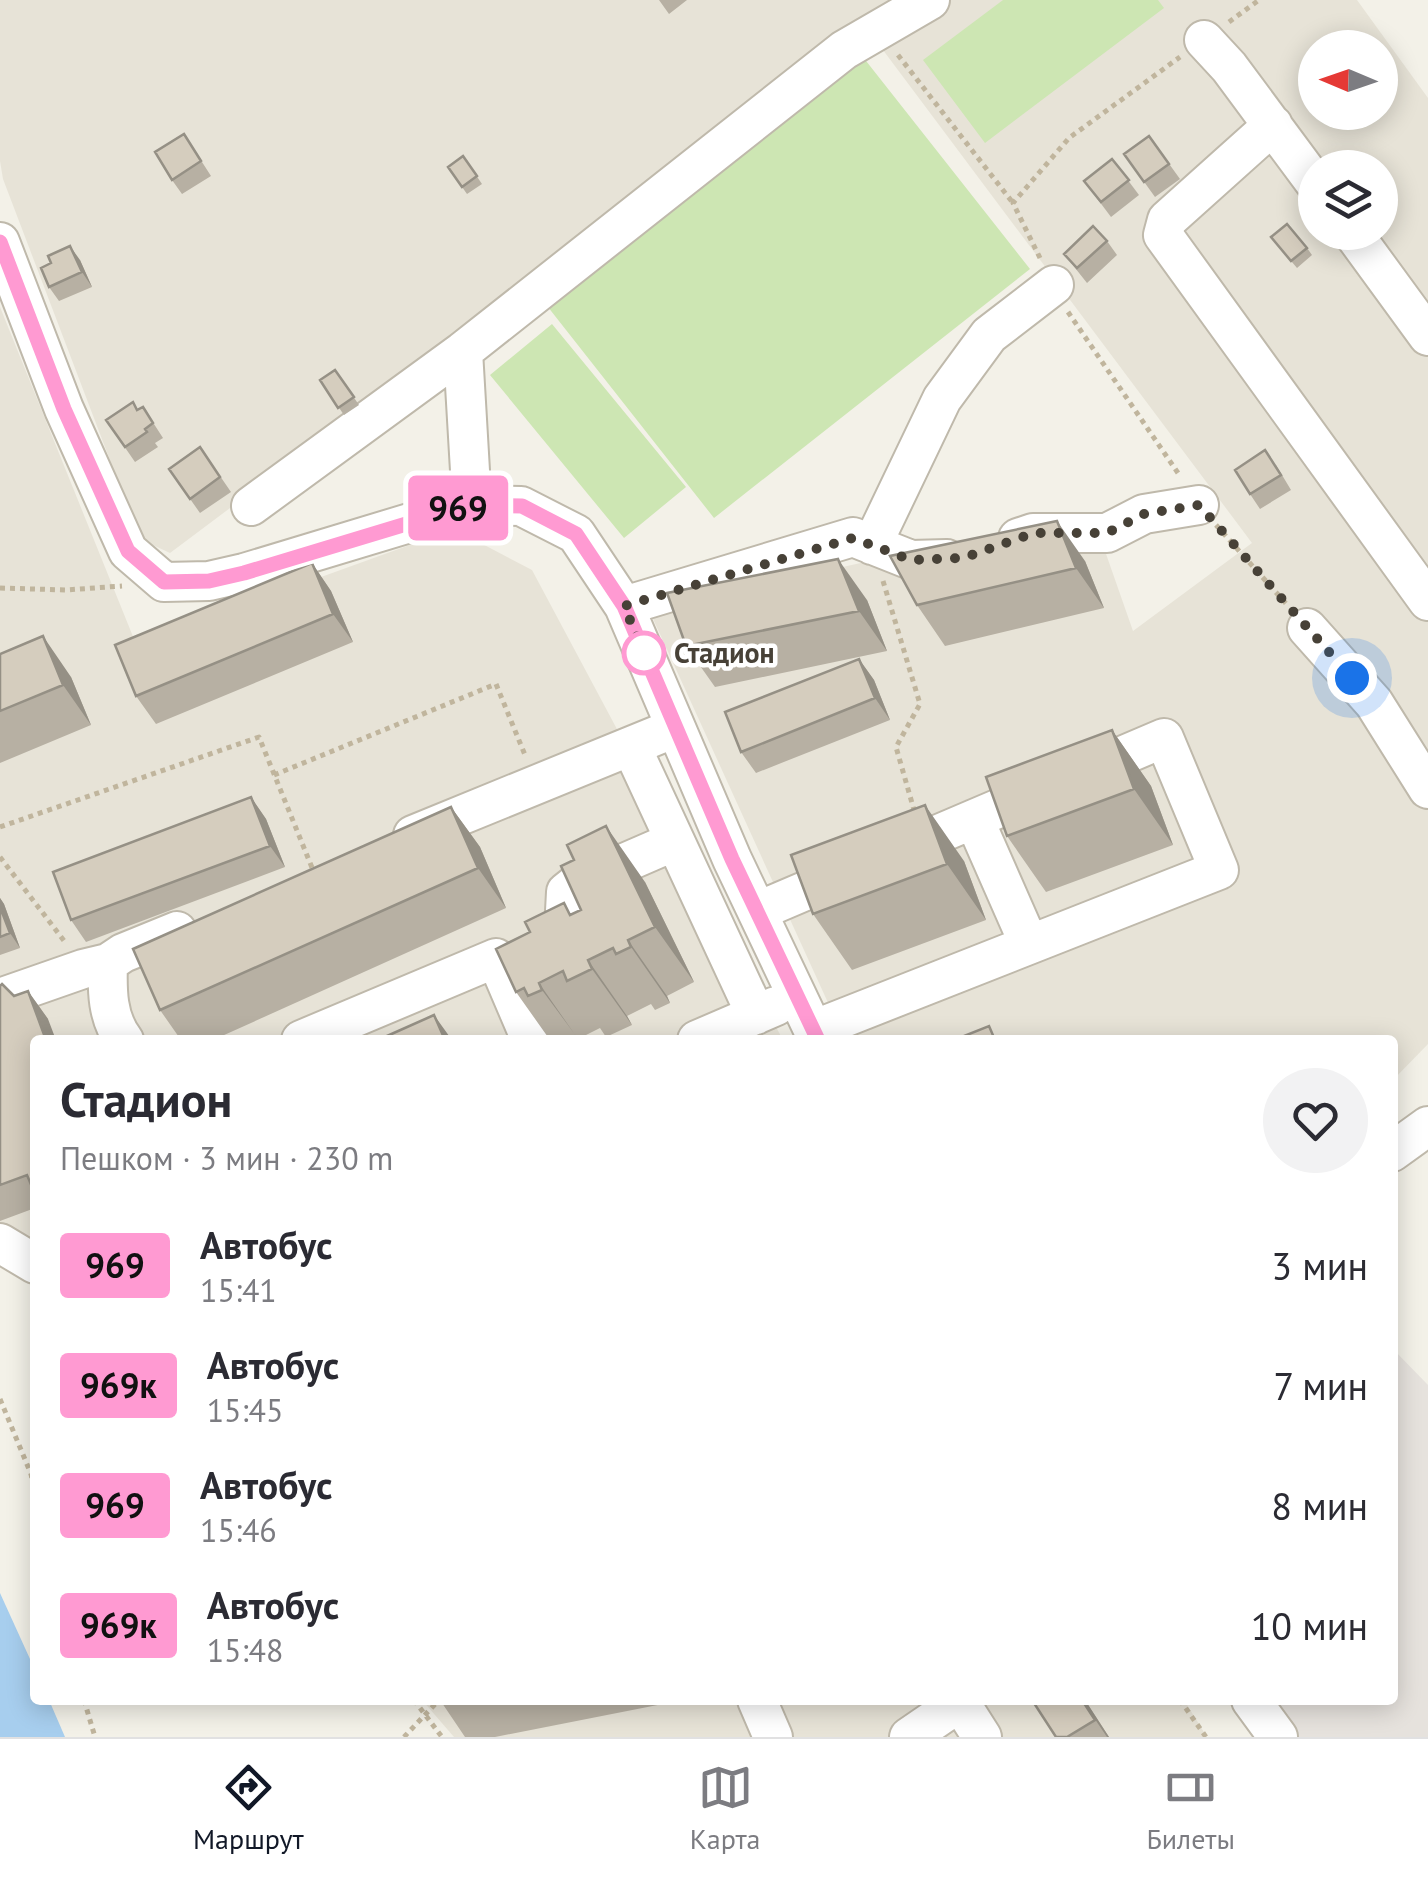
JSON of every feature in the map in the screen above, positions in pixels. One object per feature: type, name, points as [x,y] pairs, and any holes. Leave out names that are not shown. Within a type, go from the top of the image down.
[{"type":"street","points":[[251,506],[463,351],[844,50],[930,0]]},
{"type":"street","points":[[1204,40],[1230,66],[1298,160]]},
{"type":"street","points":[[1272,125],[1168,220],[1163,235],[1428,601]]},
{"type":"street","points":[[0,242],[64,409],[128,551],[164,582],[209,581],[244,573],[472,505],[522,506],[576,534],[624,606],[809,1022]]},
{"type":"street","points":[[1365,250],[1428,336]]},
{"type":"street","points":[[872,545],[942,398],[989,335],[1054,285]]},
{"type":"street","points":[[463,351],[472,505]]},
{"type":"street","points":[[624,606],[853,538],[911,560],[963,558],[1034,533],[1107,533],[1144,514],[1199,505]]},
{"type":"street","points":[[1307,628],[1374,703],[1428,789]]},
{"type":"street","points":[[389,845],[675,728]]},
{"type":"street","points":[[708,1035],[756,1014],[809,1022],[1029,944],[1219,870],[1164,738],[758,911]]},
{"type":"street","points":[[632,746],[756,1014]]},
{"type":"street","points":[[974,819],[1029,944]]},
{"type":"street","points":[[504,977],[580,943],[565,911],[566,892],[576,884],[676,841]]},
{"type":"street","points":[[0,998],[96,966],[210,918]]},
{"type":"street","points":[[313,1035],[496,958],[528,1035]]},
{"type":"street","points":[[96,966],[120,1035]]},
{"type":"street","points":[[1398,1148],[1428,1126]]},
{"type":"street","points":[[0,1243],[30,1261]]},
{"type":"street","points":[[759,1705],[774,1737]]},
{"type":"street","points":[[908,1737],[957,1705]]},
{"type":"street","points":[[964,1705],[982,1737]]},
{"type":"street","points":[[1255,1705],[1278,1737]]},
{"type":"path","points":[[1013,203],[1069,138],[1259,0]]},
{"type":"path","points":[[878,30],[1013,203],[1068,312],[1199,505],[1307,628]]},
{"type":"path","points":[[872,545],[920,704],[896,746],[922,841]]},
{"type":"path","points":[[0,588],[66,590],[164,582]]},
{"type":"path","points":[[274,775],[496,684],[537,784]]},
{"type":"path","points":[[0,827],[258,737],[315,875]]},
{"type":"path","points":[[0,857],[96,966]]},
{"type":"path","points":[[0,1398],[30,1472]]},
{"type":"path","points":[[85,1705],[95,1737]]},
{"type":"path","points":[[418,1705],[442,1737]]},
{"type":"path","points":[[404,1737],[435,1705]]},
{"type":"path","points":[[1184,1705],[1206,1737]]},
{"type":"shaded area","points":[[0,0],[1357,0],[1379,30],[1298,30],[1298,130],[1398,130],[1398,57],[1428,98],[1428,1044],[1398,1075],[1398,1035],[843,1035],[649,610],[892,556],[1105,551],[1133,631],[1252,543],[868,30],[170,553],[140,539],[3,179]]},
{"type":"shaded area","points":[[0,307],[136,644],[454,529],[532,570],[780,1035],[30,1035],[30,1280],[0,1265]]},
{"type":"shaded area","points":[[1398,1354],[1428,1385],[1428,1737],[1293,1737],[1270,1705],[1398,1705]]},
{"type":"shaded area","points":[[426,1705],[1187,1705],[1207,1737],[454,1737]]},
{"type":"green space","points":[[1003,0],[1158,0],[1164,8],[985,143],[923,60]]},
{"type":"green space","points":[[859,52],[1030,269],[714,518],[544,302]]},
{"type":"green space","points":[[552,324],[686,487],[624,538],[490,375]]},
{"type":"water","points":[[0,1593],[30,1659],[30,1705],[51,1705],[65,1737],[0,1737]]},
{"type":"building","points":[[184,134],[201,161],[172,180],[155,152]]},
{"type":"building","points":[[1149,136],[1169,164],[1144,182],[1124,154]]},
{"type":"building","points":[[463,156],[477,176],[462,187],[448,167]]},
{"type":"building","points":[[1112,159],[1129,180],[1101,202],[1084,181]]},
{"type":"building","points":[[1287,224],[1298,237],[1298,250],[1305,250],[1291,261],[1271,237]]},
{"type":"building","points":[[1093,226],[1107,241],[1077,268],[1064,254]]},
{"type":"building","points":[[70,246],[82,272],[49,287],[41,268],[51,263],[48,256]]},
{"type":"building","points":[[335,370],[354,397],[338,408],[320,380]]},
{"type":"building","points":[[133,402],[137,410],[143,407],[153,423],[125,447],[106,420]]},
{"type":"building","points":[[200,447],[220,477],[190,499],[169,469]]},
{"type":"building","points":[[1265,450],[1281,475],[1250,494],[1235,470]]},
{"type":"building","points":[[1057,521],[1076,568],[917,605],[890,556]]},
{"type":"building","points":[[838,559],[859,611],[686,646],[667,593]]},
{"type":"building","points":[[312,563],[333,614],[136,696],[115,645]]},
{"type":"building","points":[[43,636],[63,685],[0,711],[0,654]]},
{"type":"building","points":[[859,659],[875,698],[741,752],[725,712]]},
{"type":"building","points":[[1112,730],[1134,789],[1007,836],[986,777]]},
{"type":"building","points":[[251,797],[270,846],[71,920],[53,872]]},
{"type":"building","points":[[925,805],[947,864],[813,914],[791,855]]},
{"type":"building","points":[[451,807],[478,868],[160,1010],[133,949]]},
{"type":"building","points":[[606,826],[655,927],[628,940],[631,947],[616,954],[613,948],[588,960],[592,969],[567,981],[563,971],[539,983],[542,990],[528,996],[524,988],[516,992],[496,949],[530,932],[525,922],[564,903],[570,915],[581,910],[561,866],[574,860],[567,845]]},
{"type":"building","points":[[0,907],[10,933],[0,937]]},
{"type":"building","points":[[0,986],[14,996],[28,991],[44,1035],[30,1035],[30,1182],[27,1175],[0,1185]]},
{"type":"building","points":[[434,1015],[443,1035],[389,1035]]},
{"type":"building","points":[[989,1026],[993,1035],[966,1035]]},
{"type":"building","points":[[1035,1705],[1085,1705],[1095,1720],[1067,1737],[1056,1737]]},
{"type":"bus line","name":"969","points":[[0,242],[64,409],[128,551],[164,582],[209,581],[244,573],[469,505],[522,506],[576,534],[624,606],[732,859],[816,1035]]},
{"type":"place","name":"Стадион","points":[[644,653]]},
{"type":"route","points":[[644,653],[624,606],[853,538],[911,560],[963,558],[1034,533],[1107,533],[1144,514],[1199,505],[1352,678]]}]
